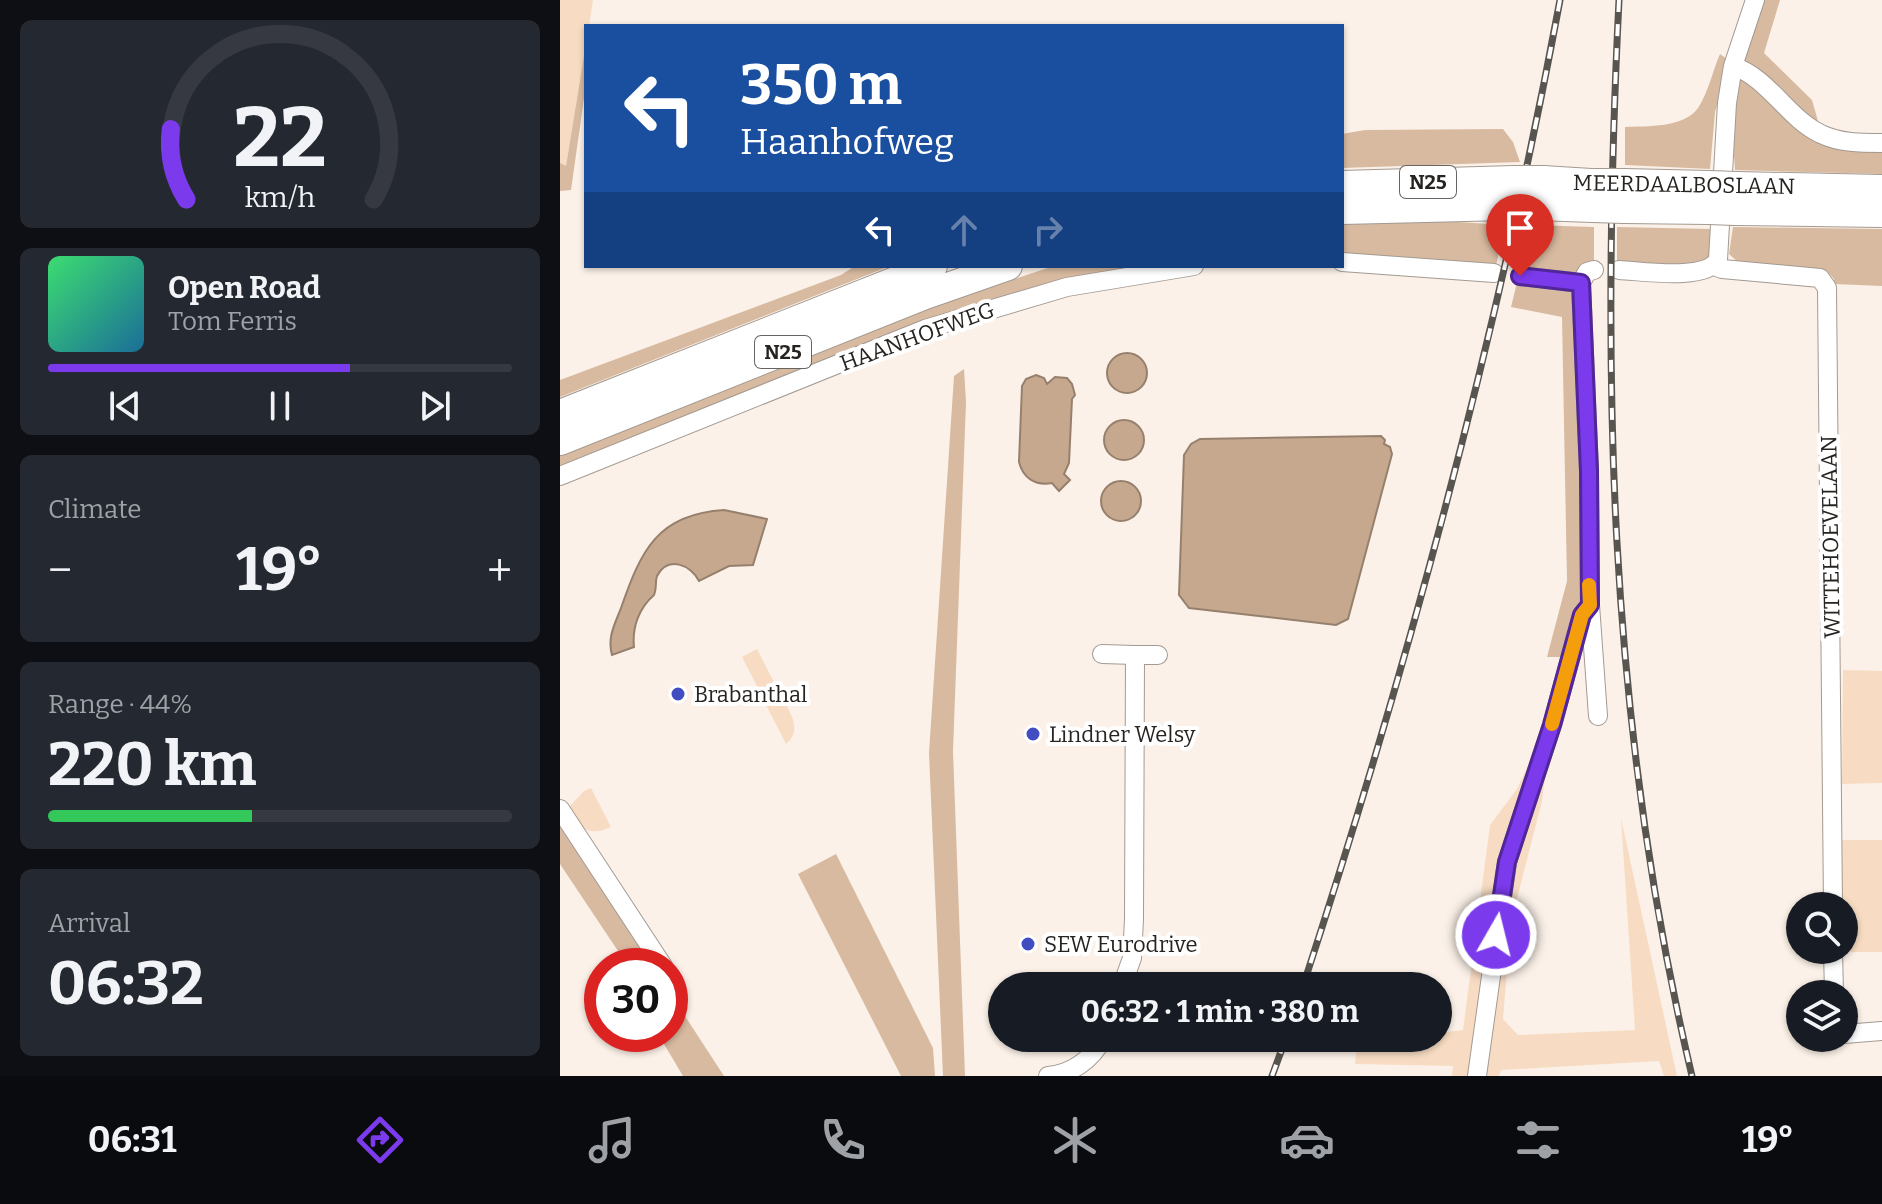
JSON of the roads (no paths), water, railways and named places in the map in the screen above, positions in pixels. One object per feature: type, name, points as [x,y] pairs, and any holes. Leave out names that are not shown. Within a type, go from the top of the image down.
[{"type":"highway","name":"MEERDAALBOSLAAN","points":[[1344,185],[1722,198],[1882,213]]},
{"type":"highway","name":"MEERDAALBOSLAAN","points":[[1722,198],[1882,189]]},
{"type":"highway","name":"MEERDAALBOSLAAN","points":[[1344,210],[1511,193]]},
{"type":"highway","name":"N25","points":[[560,414],[928,268]]},
{"type":"highway","name":"N25","points":[[560,441],[925,295],[1002,268]]},
{"type":"street","points":[[1714,266],[1720,252],[1727,103],[1733,66],[1755,0]]},
{"type":"street","points":[[1733,66],[1757,79],[1798,119],[1821,135],[1852,143],[1882,143]]},
{"type":"street","points":[[1344,262],[1494,273]]},
{"type":"street","name":"WITTEHOEVELAAN","points":[[1619,270],[1697,272],[1714,266],[1820,278],[1827,288],[1833,892]]},
{"type":"street","name":"HAANHOFWEG","points":[[560,476],[934,326],[1067,287],[1182,268]]},
{"type":"street","points":[[1520,276],[1587,277],[1590,605],[1598,716]]},
{"type":"street","points":[[1477,1076],[1483,1051],[1507,862],[1552,725],[1582,615],[1590,605]]},
{"type":"street","points":[[1102,654],[1158,655]]},
{"type":"street","points":[[1127,972],[1132,958],[1134,919],[1135,655]]},
{"type":"street","points":[[560,809],[651,948]]},
{"type":"street","points":[[1858,1033],[1882,1031]]},
{"type":"street","points":[[1048,1076],[1066,1074],[1084,1062],[1092,1052]]},
{"type":"railway","points":[[1308,972],[1379,743],[1448,497],[1509,250],[1560,0]]},
{"type":"railway","points":[[1619,0],[1611,271],[1617,541],[1627,675],[1642,808],[1664,942],[1692,1076]]},
{"type":"railway","points":[[1272,1076],[1281,1052]]},
{"type":"place","name":"Brabanthal","points":[[678,694]]},
{"type":"place","name":"Lindner Welsy","points":[[1033,734]]},
{"type":"place","name":"SEW Eurodrive","points":[[1028,944]]}]
